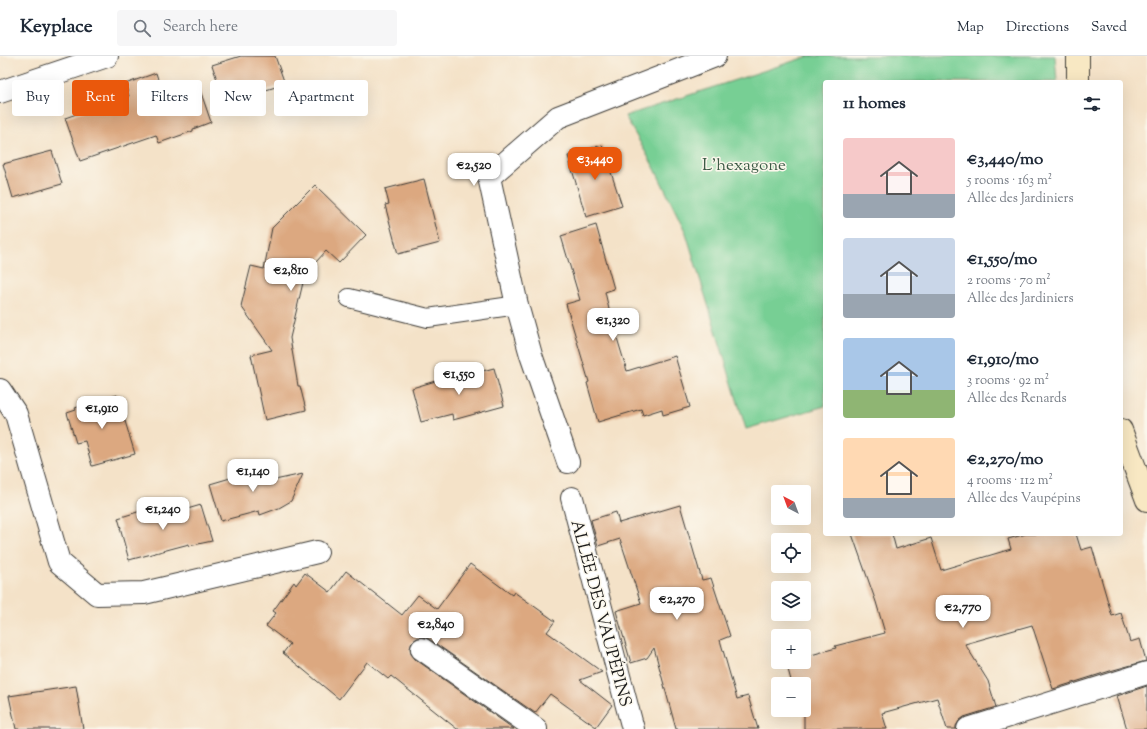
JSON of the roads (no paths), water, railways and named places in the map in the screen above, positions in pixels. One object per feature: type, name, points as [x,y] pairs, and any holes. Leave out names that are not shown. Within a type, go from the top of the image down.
[{"type":"street","points":[[0,92],[107,56]]},
{"type":"street","points":[[568,462],[531,355],[516,305],[489,177],[558,117],[715,56]]},
{"type":"street","points":[[1078,56],[1078,80]]},
{"type":"street","points":[[0,390],[16,414],[60,562],[97,594],[144,593],[317,552]]},
{"type":"street","points":[[1123,435],[1147,500]]},
{"type":"street","name":"ALLÉE DES VAUPÉPINS","points":[[572,498],[633,729]]},
{"type":"street","points":[[422,649],[536,729]]},
{"type":"street","points":[[968,729],[1147,673]]},
{"type":"lane","points":[[349,298],[428,318],[516,305]]},
{"type":"park label","name":"L'hexagone","points":[[744,164]]}]
